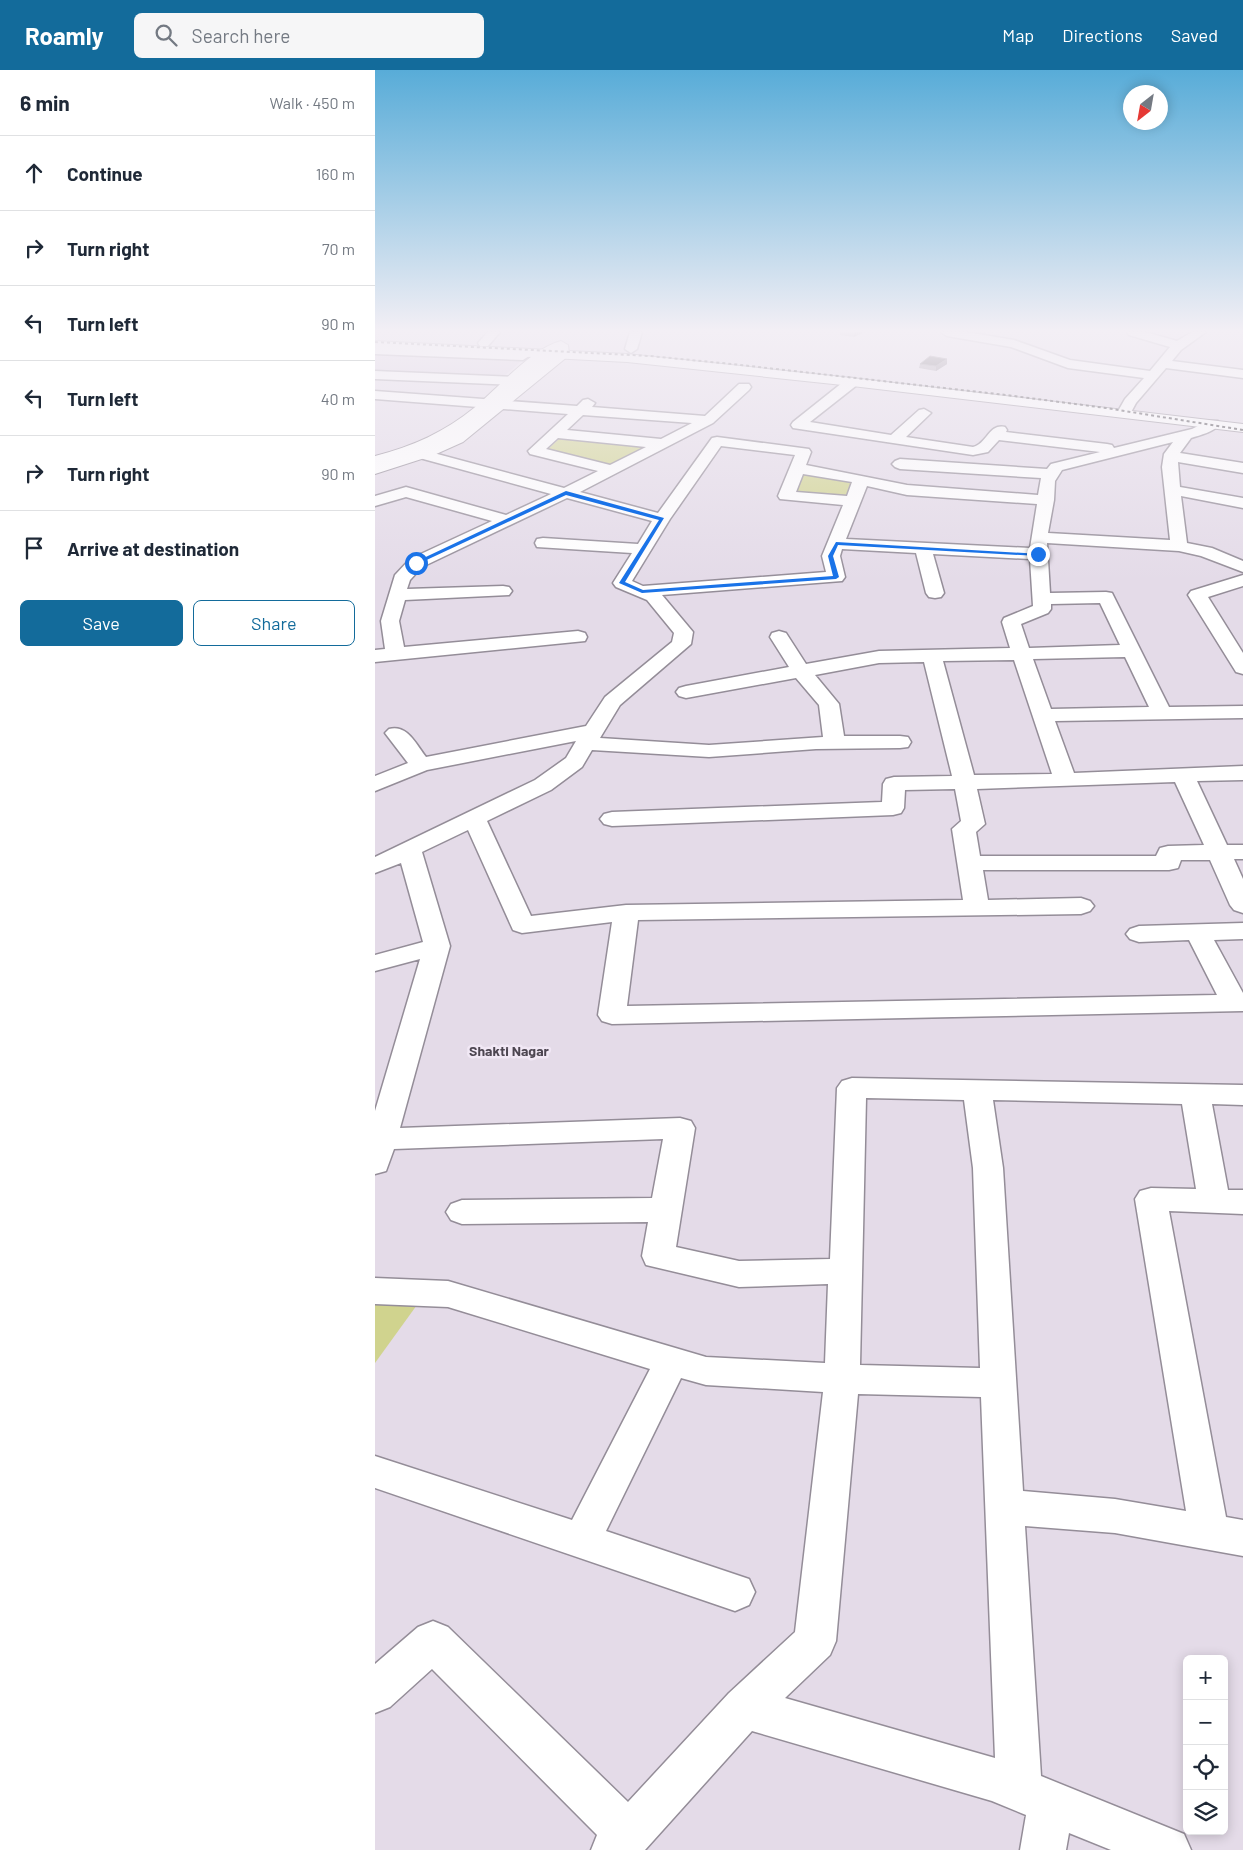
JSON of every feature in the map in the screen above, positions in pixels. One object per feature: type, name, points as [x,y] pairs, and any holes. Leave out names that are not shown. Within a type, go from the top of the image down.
[{"type":"main road","points":[[375,469],[458,439],[483,415]]},
{"type":"main road","points":[[1168,415],[1243,428]]},
{"type":"main road","points":[[375,461],[416,453]]},
{"type":"street","points":[[574,415],[535,451],[612,470]]},
{"type":"street","points":[[649,415],[708,420]]},
{"type":"street","points":[[396,654],[388,605],[401,579],[416,563],[566,493],[663,444],[708,420],[713,415]]},
{"type":"street","points":[[810,415],[798,425],[979,451],[998,432],[1122,450]]},
{"type":"street","points":[[895,440],[921,415]]},
{"type":"street","points":[[1065,780],[1011,622],[1042,609],[1043,599],[1038,554],[1047,480],[1056,467],[1197,432],[1213,424]]},
{"type":"street","points":[[555,432],[663,444]]},
{"type":"street","points":[[1178,436],[1184,439],[1171,456],[1179,546]]},
{"type":"street","points":[[375,866],[543,785],[574,762],[612,701],[681,644],[684,632],[653,596],[622,583],[662,519],[717,441],[804,452],[787,496],[853,501]]},
{"type":"street","points":[[416,453],[662,519]]},
{"type":"street","points":[[1171,456],[1243,468]]},
{"type":"street","points":[[900,464],[1051,474]]},
{"type":"street","points":[[797,468],[907,490],[1046,500]]},
{"type":"street","points":[[642,591],[836,577],[831,556],[861,480]]},
{"type":"street","points":[[1173,490],[1243,502]]},
{"type":"street","points":[[375,501],[406,492],[505,520]]},
{"type":"street","points":[[1039,537],[1179,546],[1206,552],[1243,567]]},
{"type":"street","points":[[543,543],[643,549]]},
{"type":"street","points":[[836,544],[1038,554]]},
{"type":"street","points":[[923,548],[935,593]]},
{"type":"street","points":[[1243,580],[1197,595],[1243,668]]},
{"type":"street","points":[[388,605],[503,591]]},
{"type":"street","points":[[1043,599],[1106,597],[1162,713]]},
{"type":"street","points":[[375,656],[578,637]]},
{"type":"street","points":[[779,637],[801,671],[829,704],[834,743]]},
{"type":"street","points":[[686,692],[879,657],[1132,651]]},
{"type":"street","points":[[932,656],[965,782],[973,824],[964,829],[977,908]]},
{"type":"street","points":[[1043,715],[1243,712]]},
{"type":"street","points":[[396,733],[421,765]]},
{"type":"street","points":[[375,784],[421,765],[589,737],[709,751],[834,743],[900,742]]},
{"type":"street","points":[[612,819],[893,808],[894,784],[1065,780],[1243,772]]},
{"type":"street","points":[[1183,775],[1243,905]]},
{"type":"street","points":[[474,818],[522,926],[626,913],[1081,906]]},
{"type":"street","points":[[409,849],[437,946],[377,1154],[680,1128],[658,1256],[739,1274],[846,1271]]},
{"type":"street","points":[[969,862],[1169,863],[1168,853],[1243,852]]},
{"type":"street","points":[[626,913],[612,1015],[1239,1003],[1197,932]]},
{"type":"street","points":[[1139,934],[1243,931]]},
{"type":"street","points":[[375,963],[437,946]]},
{"type":"street","points":[[375,1692],[433,1641],[621,1842],[745,1708],[815,1641],[842,1379],[852,1088],[1243,1095]]},
{"type":"street","points":[[977,1091],[988,1168],[1004,1507],[1035,1797],[1043,1850]]},
{"type":"street","points":[[1004,1507],[1115,1516],[1226,1535],[1151,1198],[1228,1201],[1195,1094]]},
{"type":"street","points":[[462,1212],[666,1210]]},
{"type":"street","points":[[375,1291],[447,1294],[706,1371],[842,1379],[999,1383]]},
{"type":"street","points":[[581,1541],[672,1361]]},
{"type":"street","points":[[375,1472],[735,1592]]},
{"type":"street","points":[[745,1708],[992,1779],[1168,1850]]},
{"type":"green space","points":[[563,435],[656,445],[610,468],[545,452]]},
{"type":"green space","points":[[802,470],[857,480],[850,499],[791,495]]},
{"type":"green space","points":[[422,1298],[375,1363],[375,1299]]},
{"type":"railway","points":[[1150,415],[1243,430]]},
{"type":"district","name":"Shakti Nagar","points":[[509,1051]]},
{"type":"route","points":[[416,563],[566,493],[662,519],[622,583],[642,591],[836,577],[831,556],[836,544],[1038,554]]}]
